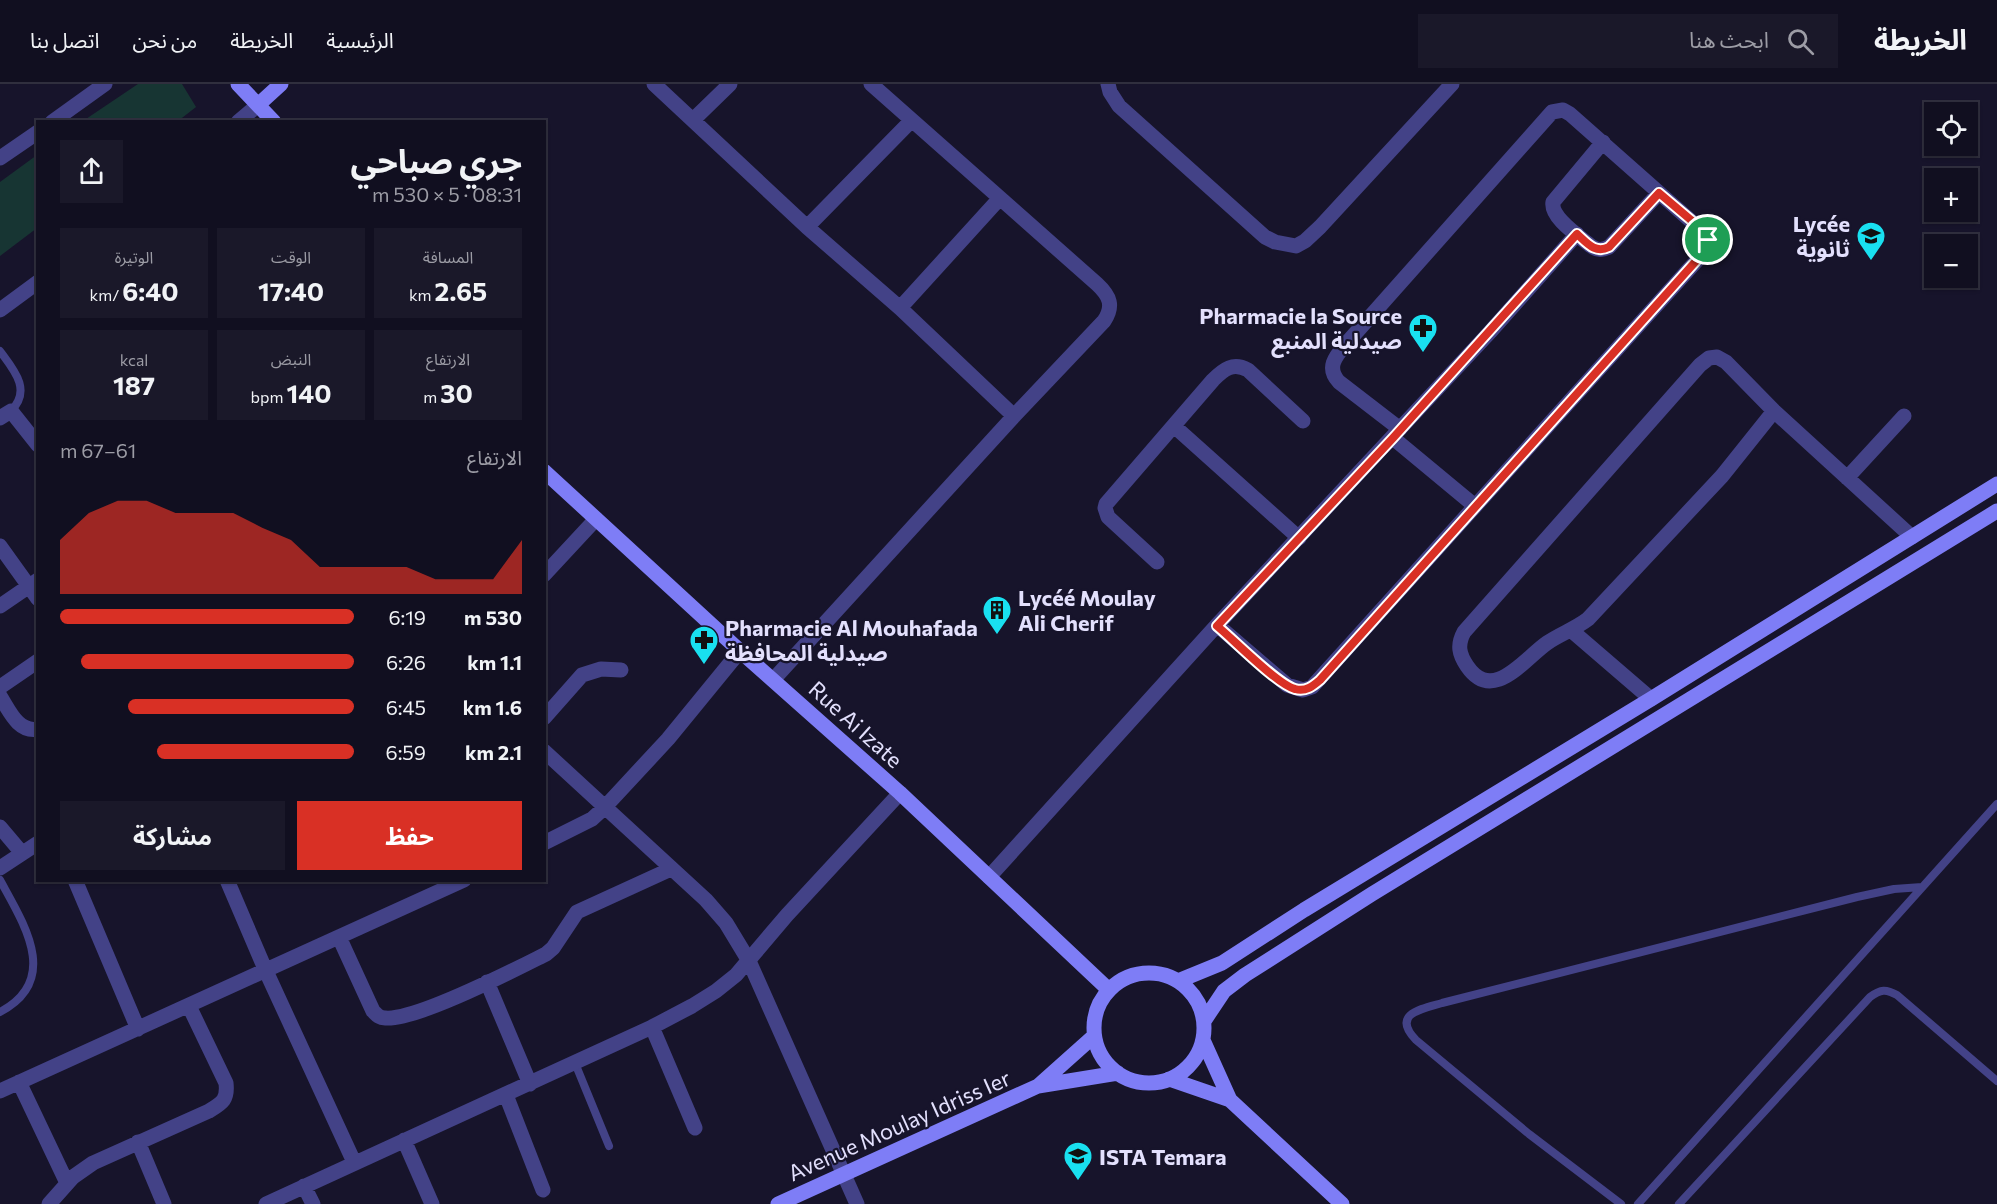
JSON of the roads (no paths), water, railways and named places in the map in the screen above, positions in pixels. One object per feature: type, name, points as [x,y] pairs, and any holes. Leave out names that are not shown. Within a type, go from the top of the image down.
[{"type":"street","points":[[55,120],[105,84]]},
{"type":"street","points":[[238,84],[272,120]]},
{"type":"street","points":[[240,120],[281,84]]},
{"type":"street","points":[[654,84],[807,227],[900,308],[1014,416]]},
{"type":"street","points":[[693,120],[730,84]]},
{"type":"street","points":[[773,680],[1104,321],[1111,306],[1110,298],[1097,284],[871,84]]},
{"type":"street","points":[[1108,84],[1119,106],[1249,224],[1275,242],[1296,246],[1320,227],[1452,84]]},
{"type":"street","points":[[1217,626],[1287,685],[1304,690],[1312,687],[1705,251],[1708,236],[1704,231],[1563,110],[1552,112],[1333,360],[1333,372],[1339,382],[1475,506]]},
{"type":"street","points":[[807,227],[911,121]]},
{"type":"street","points":[[0,158],[36,133]]},
{"type":"street","points":[[1603,142],[1553,202],[1555,215],[1596,249],[1604,249],[1609,247],[1659,193]]},
{"type":"street","points":[[900,308],[1000,198]]},
{"type":"street","points":[[989,877],[1577,234]]},
{"type":"street","points":[[0,310],[36,283]]},
{"type":"street","points":[[1774,411],[1722,476],[1598,610],[1572,631],[1547,643],[1500,680],[1481,678],[1472,673],[1460,657],[1459,639],[1464,632],[1704,361],[1713,357],[1721,358],[1774,411],[1912,537]]},
{"type":"street","points":[[1157,562],[1108,517],[1105,508],[1112,496],[1213,380],[1227,367],[1235,366],[1248,370],[1303,421]]},
{"type":"street","points":[[5,414],[36,443]]},
{"type":"street","points":[[1847,478],[1904,416]]},
{"type":"street","points":[[1174,426],[1299,538]]},
{"type":"street","name":"Rue Ai Izate","points":[[546,473],[740,651],[900,793],[1109,990]]},
{"type":"street","points":[[1178,981],[1222,963],[1304,910],[1651,699],[1997,484]]},
{"type":"street","points":[[1204,1021],[1224,991],[1245,975],[1372,894],[1997,510]]},
{"type":"street","points":[[546,573],[596,519]]},
{"type":"street","points":[[0,546],[34,589],[0,606]]},
{"type":"street","points":[[1572,631],[1651,699]]},
{"type":"street","points":[[546,842],[592,819],[604,808],[668,739],[740,651]]},
{"type":"street","points":[[0,687],[36,662]]},
{"type":"street","points":[[546,716],[582,675],[601,669],[621,670]]},
{"type":"street","points":[[0,696],[20,725],[28,730],[36,729]]},
{"type":"street","points":[[546,753],[706,900],[726,923],[748,961],[856,1204]]},
{"type":"street","points":[[266,1204],[652,1027],[716,991],[748,961],[787,915],[900,793]]},
{"type":"street","points":[[0,827],[22,853]]},
{"type":"street","points":[[0,868],[36,844]]},
{"type":"street","points":[[339,937],[373,1011],[379,1017],[395,1017],[421,1011],[546,954],[554,948],[572,918],[583,908],[671,869]]},
{"type":"street","points":[[76,882],[138,1029]]},
{"type":"street","points":[[228,882],[265,969],[354,1162]]},
{"type":"street","points":[[0,1090],[460,882]]},
{"type":"street","points":[[1143,973],[1163,974],[1178,981],[1191,992],[1200,1005],[1204,1021],[1203,1040],[1196,1058],[1184,1071],[1169,1079],[1152,1083],[1134,1081],[1107,1064],[1099,1051],[1094,1035],[1094,1019],[1099,1004],[1109,990],[1124,979],[1143,973]]},
{"type":"street","points":[[487,982],[530,1084]]},
{"type":"street","points":[[48,1204],[67,1183],[93,1163],[209,1111],[226,1099],[226,1083],[189,1006]]},
{"type":"street","points":[[652,1027],[695,1128]]},
{"type":"street","points":[[1038,1086],[1094,1035]]},
{"type":"street","points":[[1203,1040],[1230,1100],[1342,1204]]},
{"type":"street","points":[[1038,1086],[1118,1073]]},
{"type":"street","points":[[1169,1079],[1230,1100]]},
{"type":"street","points":[[19,1082],[67,1183]]},
{"type":"street","name":"Avenue Moulay Idriss Ier","points":[[778,1204],[1038,1086]]},
{"type":"street","points":[[506,1095],[543,1190]]},
{"type":"street","points":[[404,1140],[432,1204]]},
{"type":"street","points":[[138,1142],[164,1204]]},
{"type":"street","points":[[304,1186],[313,1204]]},
{"type":"lane","points":[[0,351],[19,378],[21,387],[20,399],[5,414]]},
{"type":"lane","points":[[1638,1204],[1997,804]]},
{"type":"lane","points":[[0,880],[25,926],[33,952],[34,971],[26,990],[11,1006],[0,1012]]},
{"type":"lane","points":[[1621,1204],[1529,1134],[1424,1048],[1407,1029],[1407,1019],[1419,1010],[1442,1003],[1857,897],[1894,889],[1922,887]]},
{"type":"lane","points":[[1678,1204],[1870,997],[1882,990],[1887,990],[1897,996],[1997,1081]]},
{"type":"lane","points":[[575,1063],[609,1146]]},
{"type":"place","name":"Lycée ثانوية","points":[[1871,262]]},
{"type":"place","name":"Pharmacie la Source صيدلية المنبع","points":[[1423,354]]},
{"type":"place","name":"Lycéé Moulay Ali Cherif","points":[[997,636]]},
{"type":"place","name":"Pharmacie Al Mouhafada صيدلية المحافظة","points":[[704,666]]},
{"type":"place","name":"ISTA Temara","points":[[1078,1182]]}]
